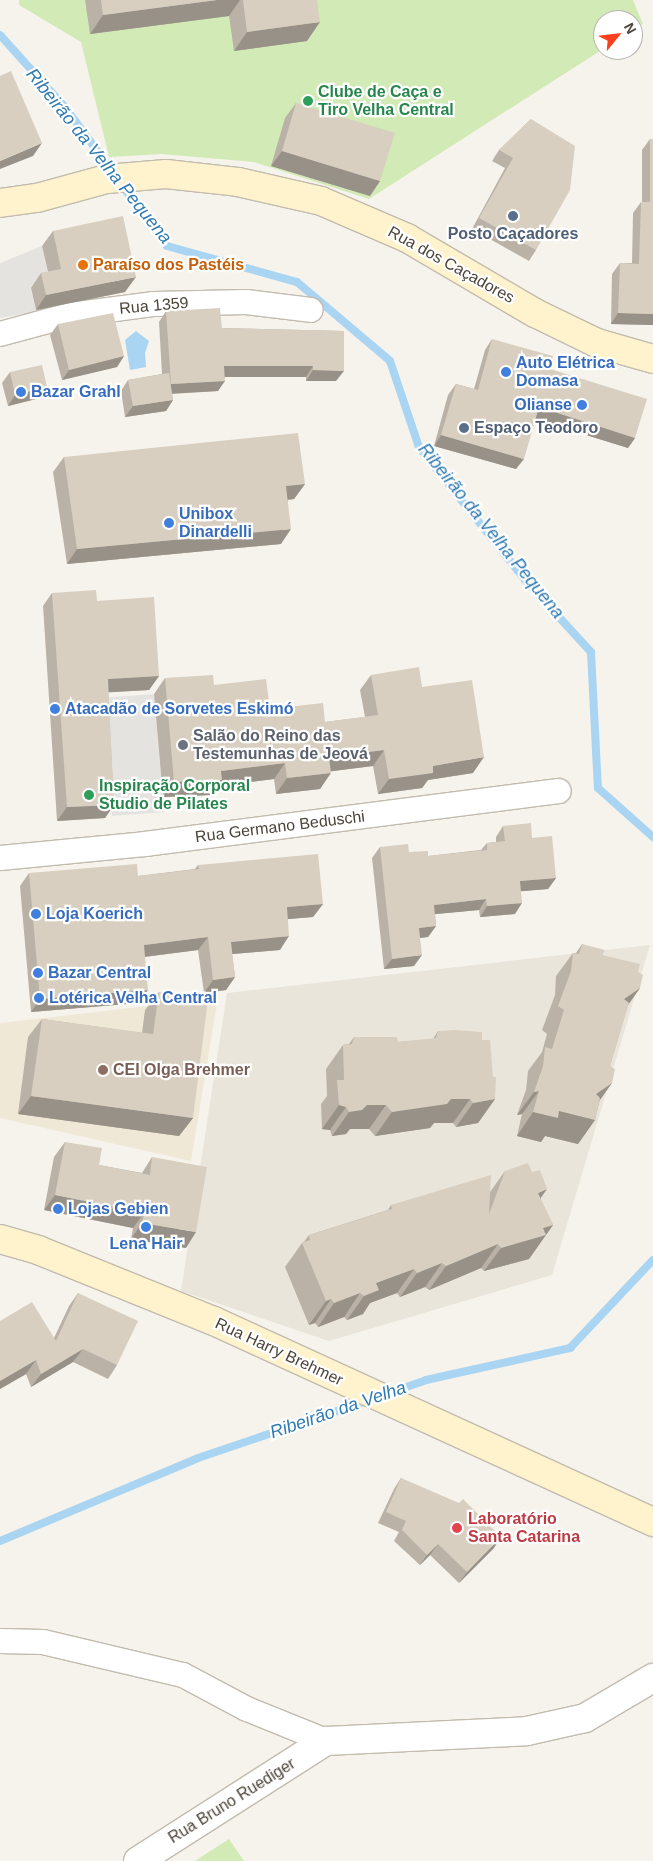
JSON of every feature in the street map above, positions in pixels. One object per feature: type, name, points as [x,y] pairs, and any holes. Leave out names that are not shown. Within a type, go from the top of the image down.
[{"type":"main road","name":"Rua dos Caçadores","points":[[0,203],[37,198],[119,178],[166,174],[238,182],[321,201],[407,238],[535,313],[597,343],[653,359]]},
{"type":"main road","name":"Rua dos Caçadores","points":[[0,218],[37,198]]},
{"type":"main road","name":"Rua Harry Brehmer","points":[[0,1222],[38,1250]]},
{"type":"main road","name":"Rua Harry Brehmer","points":[[0,1239],[38,1250],[214,1320],[294,1360],[653,1522]]},
{"type":"street","name":"Rua 1359","points":[[0,334],[70,315],[154,304],[246,302],[311,310]]},
{"type":"street","name":"Rua Germano Beduschi","points":[[0,858],[145,844],[559,791]]},
{"type":"street","points":[[0,1642],[43,1642],[183,1675],[247,1709],[326,1741],[527,1732],[585,1718],[653,1678]]},
{"type":"street","name":"Rua Bruno Ruediger","points":[[138,1861],[326,1741]]},
{"type":"shaded area","points":[[42,246],[50,284],[31,289],[36,312],[0,318],[0,263]]},
{"type":"shaded area","points":[[154,694],[164,812],[112,816],[103,698]]},
{"type":"shaded area","points":[[650,945],[552,1275],[329,1341],[181,1291],[227,993]]},
{"type":"shaded area","name":"CEI Olga Brehmer","points":[[218,998],[191,1161],[0,1118],[0,1023]]},
{"type":"green space","name":"Clube de Caça e Tiro Velha Central","points":[[19,0],[633,0],[637,10],[593,10],[593,55],[369,199],[254,162],[162,154],[109,157],[81,42],[19,5]]},
{"type":"green space","points":[[229,1839],[244,1861],[195,1861]]},
{"type":"water","points":[[136,331],[149,341],[145,353],[146,367],[130,370],[125,340]]},
{"type":"building","points":[[101,0],[217,0],[103,15]]},
{"type":"building","points":[[243,0],[317,0],[320,22],[247,32]]},
{"type":"building","points":[[11,71],[42,143],[0,161],[0,76]]},
{"type":"building","points":[[296,103],[395,133],[380,181],[282,151]]},
{"type":"building","points":[[531,119],[575,146],[570,190],[536,250],[479,218],[513,158],[499,150]]},
{"type":"building","points":[[650,139],[653,139],[653,314],[618,313],[620,263],[639,264],[641,202],[650,202]]},
{"type":"building","name":"Paraíso dos Pastéis","points":[[123,216],[136,277],[46,295],[41,273],[61,269],[53,231]]},
{"type":"building","points":[[220,308],[222,328],[344,331],[344,371],[313,370],[313,366],[224,366],[225,381],[171,384],[166,311]]},
{"type":"building","points":[[113,313],[124,356],[69,370],[58,324]]},
{"type":"building","points":[[492,339],[553,356],[550,369],[647,399],[635,438],[539,407],[524,459],[441,435],[456,384],[478,390]]},
{"type":"building","points":[[42,365],[47,387],[15,395],[10,372]]},
{"type":"building","points":[[169,373],[173,400],[133,406],[128,380]]},
{"type":"building","name":"Unibox Dinardelli","points":[[298,433],[305,484],[286,486],[291,529],[77,549],[64,457]]},
{"type":"building","points":[[96,590],[97,601],[154,597],[159,676],[108,679],[114,805],[67,807],[52,593]]},
{"type":"building","points":[[419,667],[422,687],[472,680],[484,757],[433,766],[433,773],[389,779],[384,750],[329,757],[331,773],[287,778],[285,763],[221,771],[222,780],[174,782],[165,678],[213,675],[214,685],[266,679],[270,709],[323,703],[325,722],[378,715],[371,675]]},
{"type":"building","points":[[531,823],[532,838],[552,836],[556,878],[520,881],[522,903],[487,906],[486,899],[434,905],[436,926],[419,928],[422,955],[392,959],[380,847],[408,844],[409,852],[428,851],[428,856],[487,850],[487,843],[505,841],[503,826]]},
{"type":"building","points":[[318,854],[323,904],[287,907],[289,936],[231,942],[235,977],[213,980],[208,937],[144,945],[148,990],[40,999],[29,873],[137,864],[138,876],[199,869],[198,865]]},
{"type":"building","points":[[582,944],[605,950],[602,955],[640,964],[638,972],[643,975],[640,988],[624,999],[629,1003],[610,1066],[615,1069],[612,1083],[596,1094],[600,1098],[595,1120],[559,1111],[558,1118],[533,1112],[539,1091],[534,1092],[543,1066],[545,1047],[552,1049],[564,1010],[558,1006],[571,971],[573,953],[579,954]]},
{"type":"building","points":[[159,992],[208,999],[193,1118],[31,1096],[42,1019],[153,1034]]},
{"type":"building","points":[[438,1031],[482,1032],[482,1040],[490,1040],[493,1077],[496,1077],[495,1099],[473,1103],[470,1099],[451,1099],[447,1104],[392,1112],[386,1105],[367,1105],[362,1110],[349,1112],[346,1107],[339,1105],[337,1080],[344,1080],[343,1045],[352,1044],[354,1037],[397,1037],[398,1042],[436,1038]]},
{"type":"building","points":[[65,1142],[102,1148],[99,1165],[150,1175],[152,1157],[207,1167],[196,1232],[142,1223],[144,1213],[55,1195]]},
{"type":"building","points":[[528,1163],[532,1172],[540,1170],[547,1189],[538,1193],[553,1225],[543,1228],[546,1235],[501,1248],[498,1244],[446,1266],[442,1263],[417,1273],[414,1269],[376,1283],[379,1290],[364,1296],[360,1293],[334,1303],[331,1299],[326,1301],[302,1243],[310,1240],[309,1235],[392,1209],[391,1205],[491,1175],[489,1214],[505,1171]]},
{"type":"building","points":[[78,1293],[138,1321],[117,1365],[83,1349],[41,1374],[36,1360],[0,1381],[0,1321],[32,1302],[56,1341]]},
{"type":"building","points":[[401,1478],[459,1503],[463,1499],[501,1537],[467,1572],[438,1544],[427,1555],[402,1530],[406,1521],[386,1512]]},
{"type":"waterway","name":"Ribeirão da Velha Pequena","points":[[0,35],[64,106],[113,172]]},
{"type":"waterway","name":"Ribeirão da Velha Pequena","points":[[121,184],[167,246],[297,282],[390,361],[419,447],[525,580],[591,652],[598,788],[653,837]]},
{"type":"waterway","name":"Ribeirão da Velha","points":[[389,1393],[426,1380],[570,1348],[653,1260]]},
{"type":"waterway","name":"Ribeirão da Velha","points":[[0,1541],[198,1458],[369,1400]]},
{"type":"place","name":"Clube de Caça e Tiro Velha Central","points":[[308,101]]},
{"type":"place","name":"Posto Caçadores","points":[[513,216]]},
{"type":"place","name":"Paraíso dos Pastéis","points":[[83,265]]},
{"type":"place","name":"Auto Elétrica Domasa","points":[[506,372]]},
{"type":"place","name":"Bazar Grahl","points":[[21,392]]},
{"type":"place","name":"Olianse","points":[[582,405]]},
{"type":"place","name":"Espaço Teodoro","points":[[464,428]]},
{"type":"place","name":"Unibox Dinardelli","points":[[169,523]]},
{"type":"place","name":"Atacadão de Sorvetes Eskimó","points":[[55,709]]},
{"type":"place","name":"Salão do Reino das Testemunhas de Jeová","points":[[183,745]]},
{"type":"place","name":"Inspiração Corporal Studio de Pilates","points":[[89,795]]},
{"type":"place","name":"Loja Koerich","points":[[36,914]]},
{"type":"place","name":"Bazar Central","points":[[38,973]]},
{"type":"place","name":"Lotérica Velha Central","points":[[39,998]]},
{"type":"place","name":"CEI Olga Brehmer","points":[[103,1070]]},
{"type":"place","name":"Lojas Gebien","points":[[58,1209]]},
{"type":"place","name":"Lena Hair","points":[[146,1227]]},
{"type":"place","name":"Laboratório Santa Catarina","points":[[457,1528]]}]
